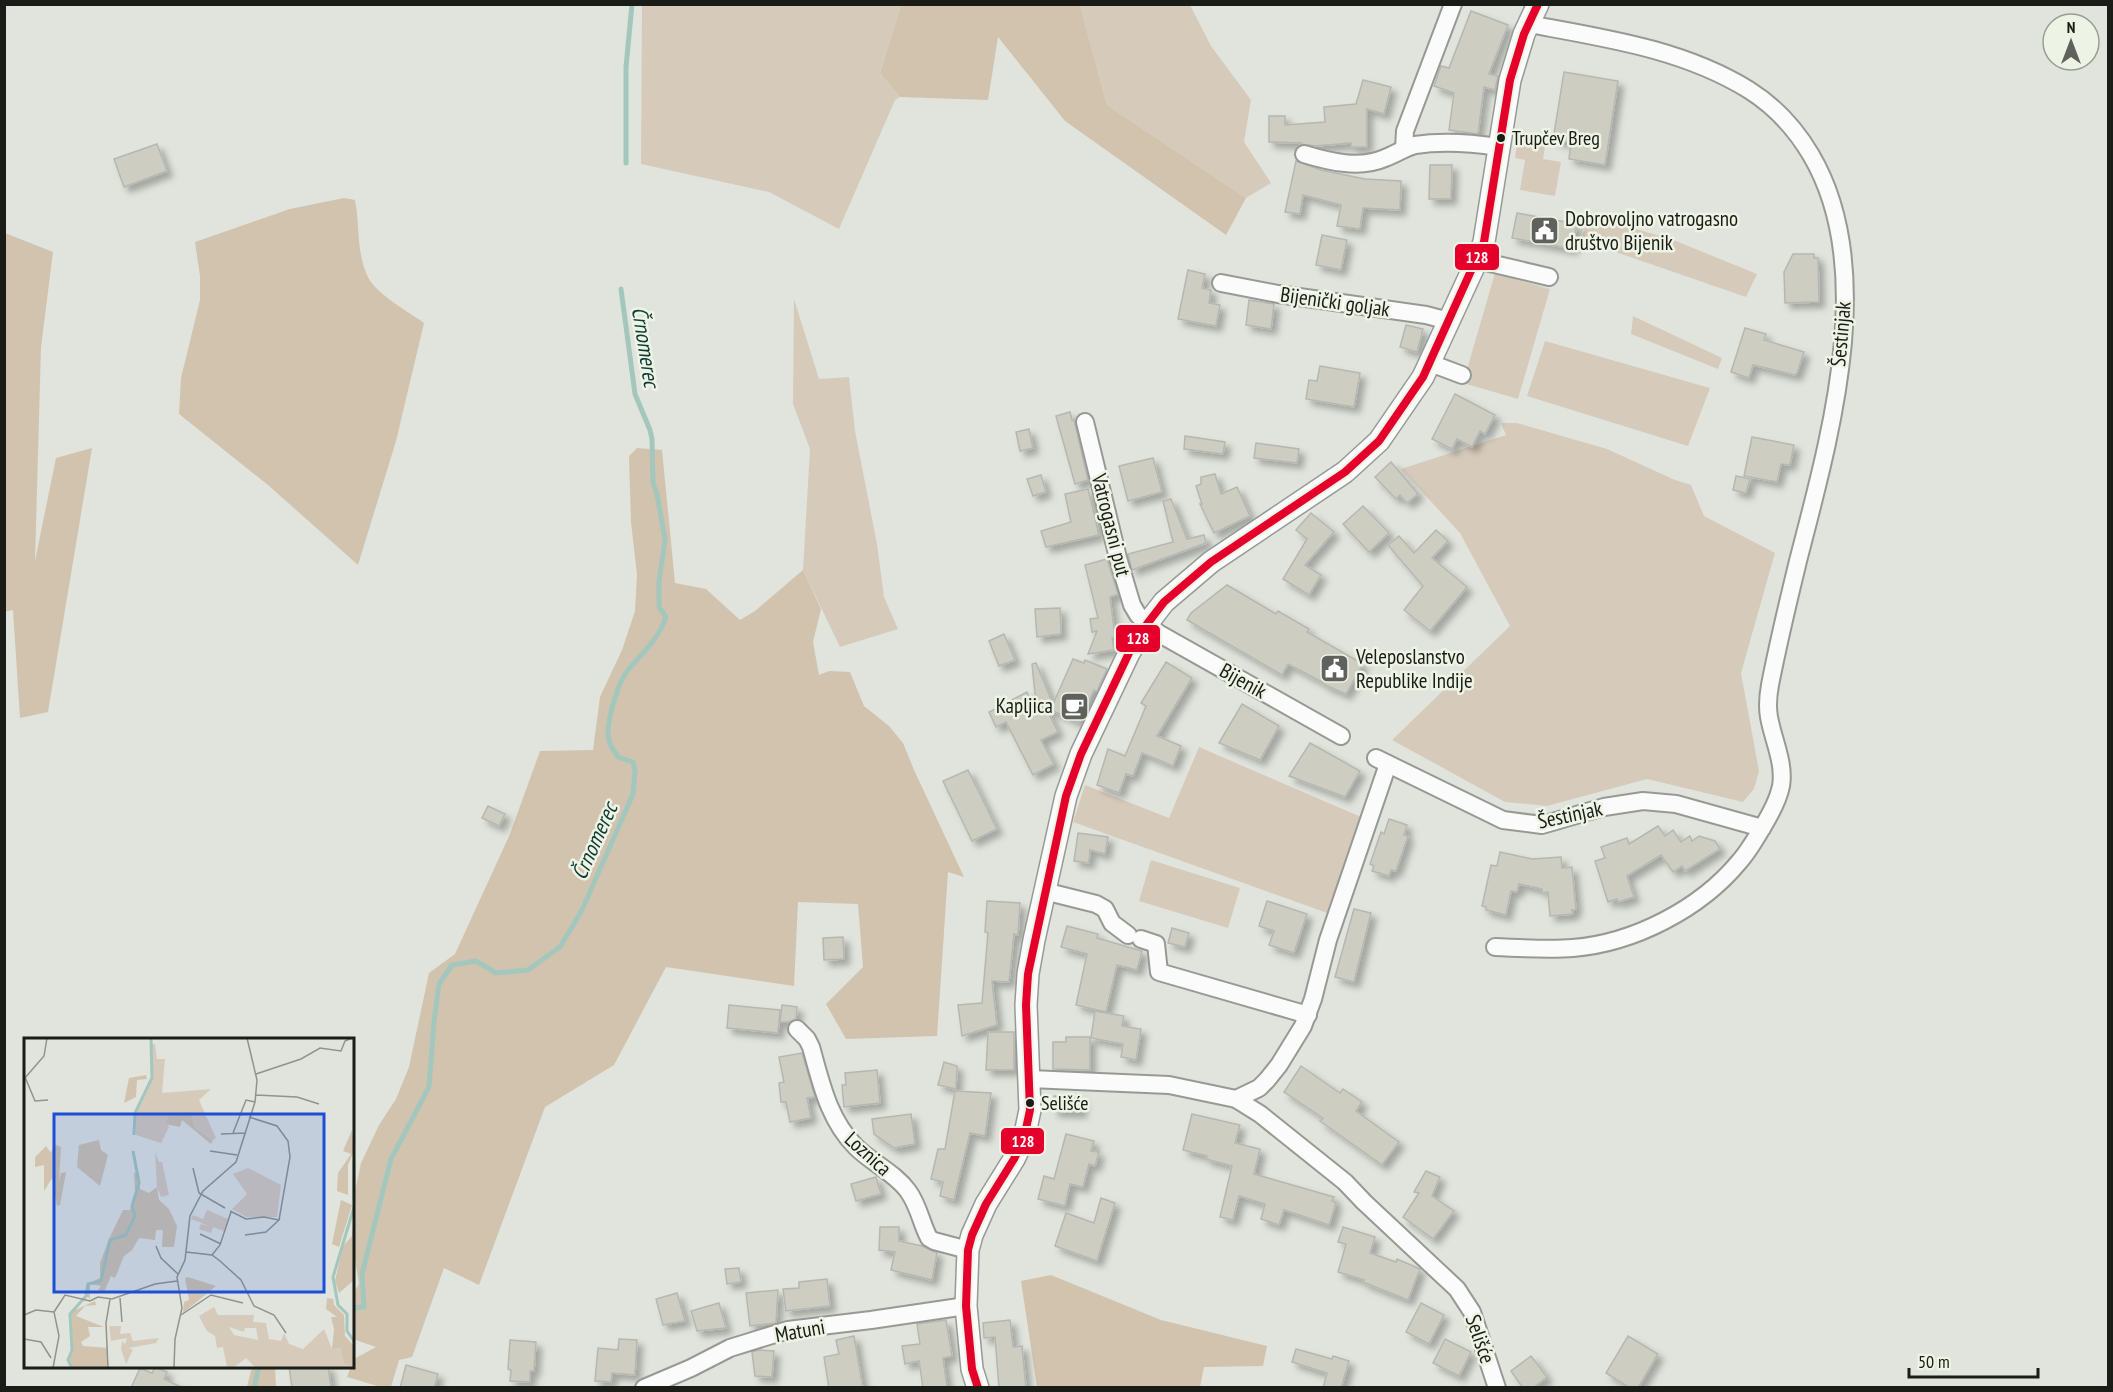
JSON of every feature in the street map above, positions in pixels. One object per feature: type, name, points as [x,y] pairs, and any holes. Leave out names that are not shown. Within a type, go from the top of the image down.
[{"type":"main road","points":[[978,1388],[972,1369],[966,1306],[969,1250],[972,1235],[986,1204],[1014,1159],[1024,1138],[1030,1110],[1026,1005],[1028,974],[1066,796],[1081,754],[1129,653],[1164,602],[1211,562],[1337,478],[1379,441],[1417,387],[1477,260],[1488,226],[1498,147],[1510,80],[1538,4]]},
{"type":"street","points":[[1404,148],[1405,131],[1453,4]]},
{"type":"street","name":"Šestinjak","points":[[1495,946],[1532,949],[1574,948],[1620,939],[1661,922],[1698,902],[1720,882],[1740,861],[1762,828],[1776,803],[1782,768],[1769,715],[1770,685],[1823,455],[1844,331],[1844,262],[1827,185],[1799,136],[1776,111],[1749,90],[1696,63],[1629,44],[1529,24]]},
{"type":"street","points":[[1304,154],[1341,162],[1365,163],[1386,158],[1404,148],[1431,144],[1498,147]]},
{"type":"street","points":[[1477,260],[1549,278]]},
{"type":"street","name":"Bijenički goljak","points":[[1221,284],[1426,315],[1449,321]]},
{"type":"street","points":[[1430,363],[1462,375]]},
{"type":"street","name":"Vatrogasni put","points":[[1084,422],[1127,589],[1132,605],[1147,624]]},
{"type":"street","name":"Bijenik","points":[[1147,624],[1158,633],[1341,736]]},
{"type":"street","name":"Šestinjak","points":[[1236,1099],[1259,1088],[1268,1080],[1308,1015],[1382,761],[1503,820],[1542,825],[1604,807],[1643,801],[1676,804],[1762,828]]},
{"type":"street","points":[[1044,891],[1096,904],[1105,909],[1112,923],[1134,937],[1156,944],[1159,972],[1308,1015]]},
{"type":"street","name":"Loznica","points":[[797,1029],[811,1047],[830,1109],[840,1129],[856,1147],[908,1191],[929,1238],[969,1250]]},
{"type":"street","name":"Selišće","points":[[1030,1079],[1169,1085],[1236,1099],[1260,1114],[1345,1182],[1457,1289],[1472,1312],[1497,1388]]},
{"type":"street","name":"Matuni","points":[[644,1388],[730,1348],[788,1329],[966,1306]]},
{"type":"shaded area","points":[[642,5],[901,5],[880,73],[900,97],[895,100],[839,229],[769,192],[641,164]]},
{"type":"shaded area","points":[[901,5],[1080,5],[1107,105],[1246,198],[1226,235],[1065,121],[998,37],[988,100],[900,97],[880,73]]},
{"type":"shaded area","points":[[1080,5],[1190,5],[1211,46],[1251,100],[1244,142],[1271,183],[1246,198],[1107,105]]},
{"type":"shaded area","points":[[1518,136],[1546,140],[1543,159],[1561,162],[1555,196],[1520,190],[1525,160],[1515,158]]},
{"type":"shaded area","points":[[344,198],[355,200],[360,250],[369,279],[386,297],[424,323],[396,441],[358,565],[268,485],[179,414],[181,378],[200,300],[200,276],[195,242],[290,209]]},
{"type":"shaded area","points":[[1589,216],[1671,239],[1757,274],[1746,297],[1581,240]]},
{"type":"shaded area","points":[[5,233],[53,252],[41,347],[35,561],[56,458],[92,448],[48,712],[20,718],[13,610],[4,612]]},
{"type":"shaded area","points":[[1495,273],[1550,289],[1518,399],[1463,383]]},
{"type":"shaded area","points":[[794,299],[819,379],[849,377],[855,431],[877,544],[884,597],[898,629],[840,647],[803,570],[810,449],[793,404]]},
{"type":"shaded area","points":[[1633,316],[1722,358],[1718,369],[1631,334]]},
{"type":"shaded area","points":[[1545,341],[1710,388],[1688,446],[1527,396]]},
{"type":"shaded area","points":[[1501,423],[1517,423],[1607,449],[1691,485],[1704,516],[1775,553],[1741,673],[1759,771],[1754,789],[1743,802],[1647,779],[1547,806],[1505,802],[1392,740],[1510,626],[1460,533],[1401,469],[1506,435]]},
{"type":"shaded area","points":[[637,448],[662,450],[675,583],[706,589],[740,620],[755,611],[803,570],[821,609],[813,642],[819,675],[829,671],[850,672],[864,706],[889,726],[903,743],[964,877],[948,872],[937,1036],[846,1039],[826,1004],[863,967],[858,904],[798,902],[794,986],[666,967],[614,1065],[545,1107],[479,1285],[444,1268],[412,1357],[399,1360],[391,1387],[381,1387],[347,1377],[350,1368],[354,1368],[354,1359],[376,1347],[354,1339],[354,1292],[359,1284],[354,1253],[354,1196],[361,1163],[379,1125],[396,1099],[409,1067],[429,973],[455,954],[510,834],[540,751],[593,750],[600,697],[622,650],[635,611],[637,575],[631,522],[629,456]]},
{"type":"shaded area","points":[[1199,747],[1361,817],[1330,914],[1073,822],[1085,785],[1169,818]]},
{"type":"shaded area","points":[[1151,860],[1240,888],[1228,928],[1139,901]]},
{"type":"shaded area","points":[[1051,1275],[1161,1320],[1267,1346],[1263,1366],[1204,1367],[1200,1387],[1037,1387],[1021,1281]]},
{"type":"shaded area","points":[[252,1368],[275,1368],[276,1387],[247,1387]]},
{"type":"building","points":[[1471,11],[1508,25],[1489,74],[1498,76],[1495,90],[1484,87],[1478,134],[1449,130],[1454,93],[1434,86],[1441,66],[1449,68]]},
{"type":"building","points":[[1564,72],[1618,81],[1605,165],[1569,159],[1571,143],[1553,140]]},
{"type":"building","points":[[1363,80],[1391,87],[1384,114],[1367,109],[1367,147],[1351,147],[1351,143],[1315,146],[1269,142],[1269,116],[1285,116],[1285,125],[1325,122],[1324,107],[1356,104]]},
{"type":"building","points":[[157,144],[167,171],[124,187],[114,159]]},
{"type":"building","points":[[1296,161],[1321,170],[1365,179],[1401,181],[1400,210],[1363,208],[1360,229],[1337,226],[1341,205],[1303,195],[1300,214],[1285,212]]},
{"type":"building","points":[[1430,165],[1452,165],[1451,199],[1429,199]]},
{"type":"building","name":"Dobrovoljno vatrogasno društvo Bijenik","points":[[1517,213],[1577,224],[1572,249],[1512,238]]},
{"type":"building","points":[[1322,235],[1347,240],[1341,270],[1316,265]]},
{"type":"building","points":[[1793,254],[1814,254],[1814,258],[1818,258],[1819,302],[1785,303],[1784,272]]},
{"type":"building","points":[[1188,270],[1205,274],[1202,288],[1211,290],[1209,303],[1220,305],[1216,326],[1178,319]]},
{"type":"building","points":[[1249,300],[1274,304],[1271,329],[1246,325]]},
{"type":"building","points":[[1406,325],[1423,329],[1417,352],[1400,347]]},
{"type":"building","points":[[1745,328],[1766,334],[1764,340],[1804,352],[1797,373],[1795,375],[1753,365],[1749,378],[1731,372]]},
{"type":"building","points":[[1320,366],[1360,373],[1354,407],[1306,399],[1309,380],[1317,381]]},
{"type":"building","points":[[1455,394],[1495,415],[1485,434],[1480,431],[1472,447],[1457,439],[1452,449],[1432,439]]},
{"type":"building","points":[[1070,412],[1074,420],[1088,480],[1075,484],[1056,416]]},
{"type":"building","points":[[1029,429],[1033,448],[1020,451],[1016,432]]},
{"type":"building","points":[[1185,436],[1225,442],[1223,454],[1184,449]]},
{"type":"building","points":[[1752,437],[1794,445],[1790,465],[1781,464],[1777,482],[1744,476]]},
{"type":"building","points":[[1256,443],[1299,449],[1297,463],[1254,458]]},
{"type":"building","points":[[1153,458],[1162,492],[1128,501],[1119,466]]},
{"type":"building","points":[[1391,462],[1418,494],[1407,503],[1400,495],[1396,499],[1375,477]]},
{"type":"building","points":[[1215,474],[1221,494],[1237,487],[1250,516],[1214,533],[1200,504],[1202,504],[1196,486],[1201,484],[1201,477]]},
{"type":"building","points":[[1041,475],[1046,492],[1033,496],[1027,479]]},
{"type":"building","points":[[1736,476],[1750,479],[1746,493],[1733,490]]},
{"type":"building","points":[[1088,489],[1099,535],[1046,547],[1041,531],[1071,522],[1065,494]]},
{"type":"building","points":[[1171,499],[1187,539],[1204,535],[1206,543],[1132,570],[1128,554],[1173,542],[1163,501]]},
{"type":"building","points":[[1363,506],[1389,533],[1369,552],[1343,524]]},
{"type":"building","points":[[1311,513],[1334,532],[1305,565],[1321,575],[1309,595],[1283,579],[1307,539],[1296,530]]},
{"type":"building","points":[[1436,530],[1448,541],[1432,558],[1467,587],[1430,631],[1404,610],[1423,586],[1388,545],[1399,536],[1414,553]]},
{"type":"building","points":[[1107,559],[1118,594],[1110,597],[1115,637],[1112,638],[1114,650],[1088,654],[1097,631],[1092,632],[1090,619],[1098,618],[1085,565]]},
{"type":"building","points":[[1227,585],[1276,614],[1278,611],[1309,629],[1307,632],[1363,664],[1346,694],[1288,664],[1282,675],[1187,620],[1191,613]]},
{"type":"building","points":[[1060,608],[1061,634],[1037,637],[1035,609]]},
{"type":"building","points":[[1004,634],[1015,660],[999,666],[989,641]]},
{"type":"building","points":[[1073,659],[1084,663],[1085,660],[1107,669],[1079,722],[1036,703],[1032,664],[1036,663],[1053,704]]},
{"type":"building","points":[[1166,662],[1192,678],[1157,736],[1181,746],[1173,766],[1142,753],[1133,776],[1126,774],[1119,793],[1097,785],[1108,749],[1125,756],[1146,706],[1141,703]]},
{"type":"building","points":[[1027,692],[1035,710],[1046,708],[1058,732],[1041,740],[1054,764],[1033,775],[1006,722],[996,727],[989,712]]},
{"type":"building","points":[[1242,704],[1279,726],[1260,760],[1219,743]]},
{"type":"building","points":[[1310,743],[1360,771],[1345,797],[1289,776]]},
{"type":"building","points":[[968,770],[997,829],[972,841],[943,781]]},
{"type":"building","points":[[488,806],[505,814],[499,826],[482,818]]},
{"type":"building","points":[[1389,819],[1407,825],[1404,835],[1408,836],[1396,871],[1391,870],[1389,876],[1372,871],[1374,866],[1370,864],[1381,832],[1384,834]]},
{"type":"building","points":[[1658,826],[1665,836],[1673,830],[1681,842],[1690,836],[1692,841],[1699,836],[1715,841],[1720,849],[1685,871],[1682,866],[1673,872],[1661,855],[1627,876],[1634,897],[1618,902],[1617,899],[1608,902],[1595,861],[1605,858],[1601,847],[1627,838],[1629,844]]},
{"type":"building","points":[[1078,833],[1108,837],[1105,854],[1090,850],[1089,863],[1074,861]]},
{"type":"building","points":[[1500,852],[1532,859],[1561,857],[1562,868],[1572,867],[1576,910],[1572,910],[1573,914],[1550,916],[1548,892],[1542,893],[1542,889],[1519,884],[1517,892],[1511,891],[1506,915],[1486,910],[1486,907],[1482,906],[1491,865],[1497,866]]},
{"type":"building","points":[[987,901],[1020,903],[1018,935],[1014,934],[1009,982],[992,981],[997,1025],[962,1036],[958,1005],[982,1003],[988,933],[985,932]]},
{"type":"building","points":[[1267,901],[1307,914],[1294,953],[1269,945],[1274,931],[1259,926]]},
{"type":"building","points":[[1354,909],[1371,913],[1354,982],[1335,977]]},
{"type":"building","points":[[1067,926],[1098,934],[1097,938],[1142,951],[1137,970],[1117,965],[1106,1012],[1076,1005],[1087,954],[1061,947]]},
{"type":"building","points":[[1172,928],[1189,933],[1185,947],[1168,943]]},
{"type":"building","points":[[843,937],[844,959],[824,960],[823,938]]},
{"type":"building","points":[[729,1005],[780,1010],[778,1033],[727,1028]]},
{"type":"building","points":[[782,1005],[797,1007],[796,1019],[780,1022]]},
{"type":"building","points":[[1095,1011],[1124,1016],[1122,1026],[1141,1029],[1136,1060],[1121,1057],[1123,1044],[1091,1038]]},
{"type":"building","points":[[988,1032],[1014,1032],[1014,1070],[986,1070]]},
{"type":"building","points":[[1066,1037],[1090,1037],[1090,1070],[1053,1069],[1053,1042],[1066,1042]]},
{"type":"building","points":[[802,1053],[815,1097],[807,1098],[811,1118],[790,1122],[786,1102],[781,1102],[779,1083],[784,1082],[779,1057]]},
{"type":"building","points":[[944,1062],[957,1066],[956,1089],[938,1085]]},
{"type":"building","points":[[1301,1066],[1340,1093],[1343,1089],[1362,1102],[1356,1111],[1399,1142],[1382,1165],[1320,1121],[1323,1118],[1284,1092]]},
{"type":"building","points":[[877,1070],[880,1103],[844,1107],[842,1085],[846,1085],[845,1073]]},
{"type":"building","points":[[955,1091],[991,1093],[985,1136],[970,1133],[954,1200],[940,1196],[943,1182],[931,1179],[938,1149],[945,1149]]},
{"type":"building","points":[[1054,1096],[1081,1097],[1081,1112],[1053,1111]]},
{"type":"building","points":[[911,1114],[915,1144],[894,1148],[874,1134],[872,1119]]},
{"type":"building","points":[[1192,1114],[1240,1125],[1235,1143],[1260,1149],[1254,1174],[1334,1197],[1332,1201],[1336,1203],[1329,1225],[1284,1210],[1279,1225],[1261,1219],[1265,1204],[1239,1196],[1233,1220],[1220,1217],[1232,1166],[1183,1150]]},
{"type":"building","points":[[1066,1134],[1094,1141],[1091,1151],[1099,1152],[1095,1166],[1089,1164],[1083,1187],[1070,1184],[1065,1206],[1038,1199],[1044,1176],[1054,1179]]},
{"type":"building","points":[[1426,1171],[1440,1177],[1432,1196],[1454,1211],[1433,1239],[1403,1217],[1419,1193],[1414,1192]]},
{"type":"building","points":[[876,1177],[881,1194],[856,1201],[851,1184]]},
{"type":"building","points":[[1101,1198],[1115,1203],[1097,1261],[1055,1246],[1066,1213],[1094,1223]]},
{"type":"building","points":[[880,1227],[899,1227],[899,1241],[922,1246],[937,1253],[932,1280],[891,1270],[895,1252],[879,1250]]},
{"type":"building","points":[[1343,1227],[1375,1237],[1370,1253],[1396,1262],[1397,1259],[1420,1269],[1408,1300],[1363,1282],[1364,1280],[1338,1272],[1346,1244],[1338,1242]]},
{"type":"building","points":[[739,1268],[741,1282],[727,1284],[725,1269]]},
{"type":"building","points":[[827,1279],[830,1306],[786,1311],[783,1289],[799,1288],[799,1282]]},
{"type":"building","points":[[778,1290],[776,1323],[750,1326],[746,1293]]},
{"type":"building","points":[[677,1293],[685,1321],[663,1325],[656,1299]]},
{"type":"building","points":[[719,1303],[726,1328],[697,1331],[691,1311]]},
{"type":"building","points":[[1421,1303],[1444,1315],[1429,1344],[1406,1332]]},
{"type":"building","points":[[946,1320],[952,1356],[943,1358],[947,1387],[923,1388],[919,1361],[905,1364],[902,1346],[920,1344],[917,1324]]},
{"type":"building","points":[[1010,1320],[1013,1347],[1022,1346],[1026,1388],[999,1388],[995,1337],[984,1338],[983,1323]]},
{"type":"building","points":[[854,1336],[863,1388],[829,1388],[824,1357],[839,1354],[836,1340]]},
{"type":"building","points":[[1628,1336],[1658,1354],[1638,1388],[1630,1388],[1606,1373]]},
{"type":"building","points":[[619,1339],[637,1340],[635,1375],[612,1373],[611,1382],[595,1381],[598,1348],[618,1350]]},
{"type":"building","points":[[1445,1339],[1471,1352],[1459,1376],[1433,1363]]},
{"type":"building","points":[[510,1340],[536,1342],[534,1371],[530,1371],[530,1382],[510,1381],[511,1370],[508,1369]]},
{"type":"building","points":[[1296,1349],[1332,1359],[1333,1356],[1349,1361],[1341,1388],[1323,1388],[1327,1373],[1292,1362]]},
{"type":"building","points":[[774,1351],[772,1377],[755,1376],[752,1352]]},
{"type":"building","points":[[1531,1356],[1547,1377],[1533,1388],[1523,1388],[1511,1371]]},
{"type":"building","points":[[406,1365],[438,1374],[434,1388],[400,1388]]},
{"type":"building","points":[[140,1368],[152,1373],[154,1368],[167,1372],[164,1379],[183,1388],[131,1388]]},
{"type":"building","points":[[289,1368],[328,1368],[331,1388],[292,1388]]},
{"type":"waterway","name":"Črnomerec","points":[[626,163],[626,67],[632,4]]},
{"type":"waterway","name":"Črnomerec","points":[[354,1308],[364,1307],[362,1274],[391,1159],[429,1087],[439,984],[452,965],[476,961],[496,973],[528,970],[560,947],[582,910],[633,794],[635,771],[633,762],[618,757],[614,751],[609,740],[609,724],[613,703],[624,676],[654,639],[666,617],[659,607],[659,582],[665,540],[653,483],[652,439],[635,394],[621,289]]},
{"type":"waterway","name":"Črnomerec","points":[[254,1388],[259,1368]]},
{"type":"transit line","name":"128","points":[[978,1388],[972,1369],[966,1306],[968,1250],[986,1204],[1014,1159],[1024,1138],[1030,1110],[1026,1005],[1028,974],[1066,796],[1081,754],[1129,653],[1164,602],[1211,562],[1345,472],[1379,441],[1423,377],[1484,242],[1510,80],[1524,34],[1538,4]]},
{"type":"place","name":"Trupčev Breg","points":[[1501,138]]},
{"type":"place","name":"Dobrovoljno vatrogasno društvo Bijenik","points":[[1544,231]]},
{"type":"place","name":"Veleposlanstvo Republike Indije","points":[[1335,669]]},
{"type":"place","name":"Kapljica","points":[[1074,706]]},
{"type":"place","name":"Selišće","points":[[1030,1103]]}]
